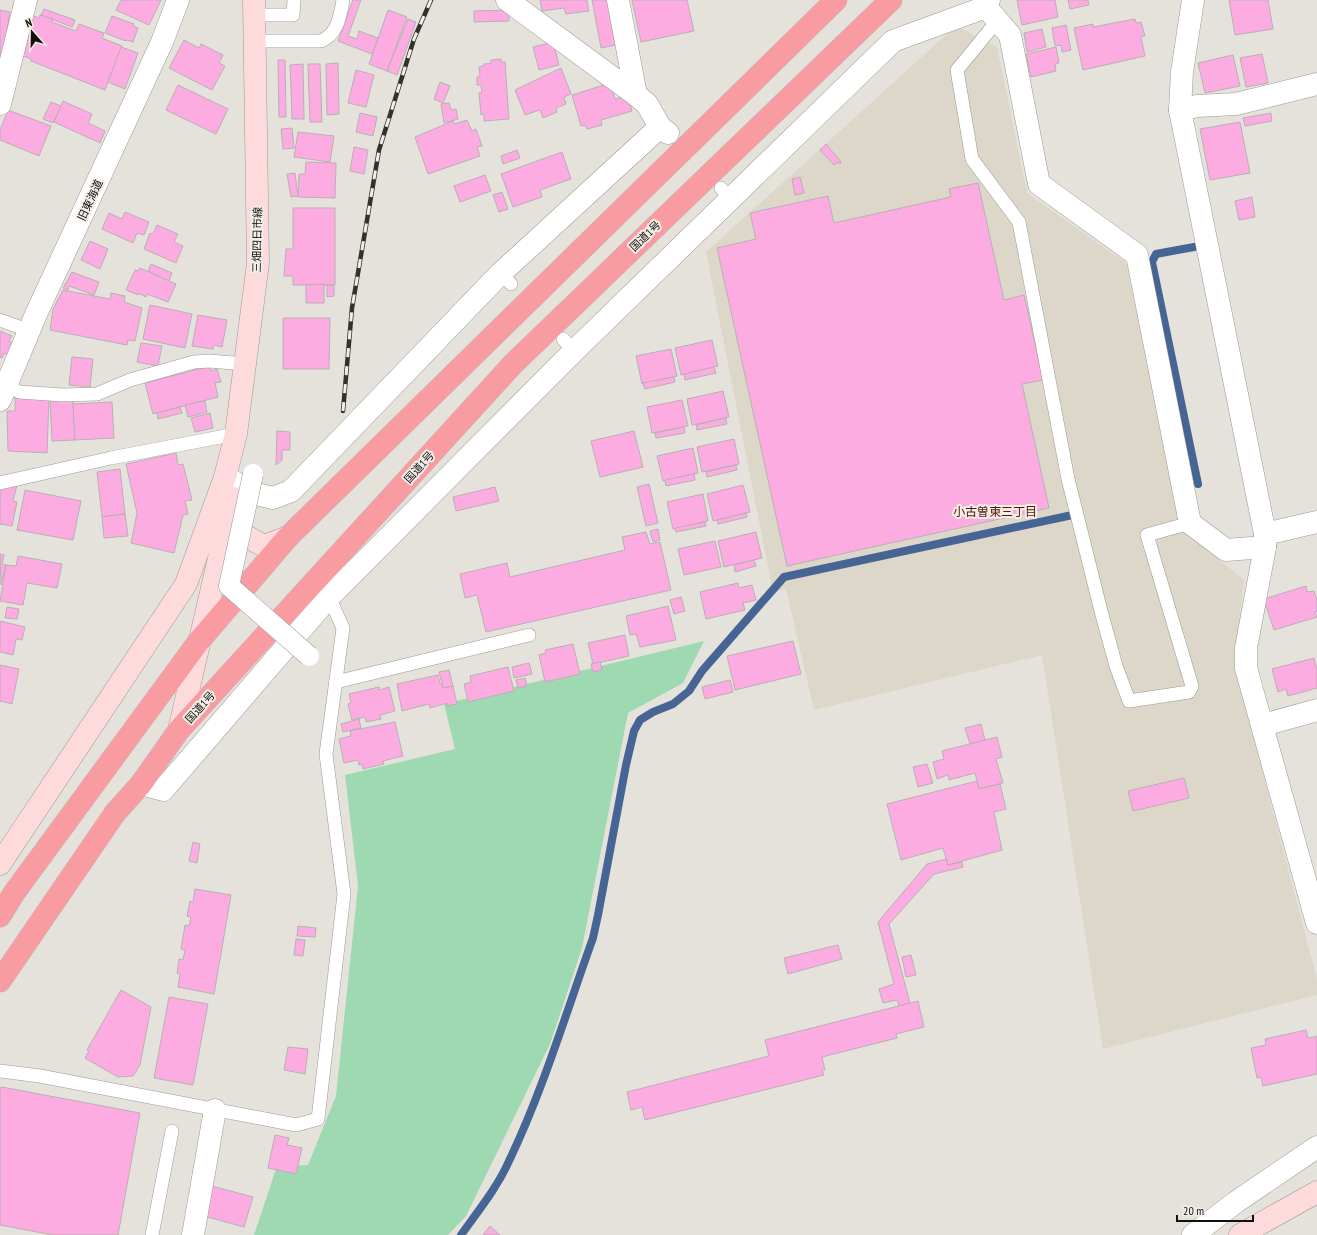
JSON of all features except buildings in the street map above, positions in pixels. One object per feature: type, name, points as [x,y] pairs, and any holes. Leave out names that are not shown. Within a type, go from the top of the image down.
[{"type":"highway","points":[[0,916],[14,893],[199,641],[288,537],[836,0]]},
{"type":"highway","name":"国道1号","points":[[0,981],[114,813],[141,784],[179,730],[513,364],[891,0]]},
{"type":"main road","name":"三畑四日市線","points":[[0,864],[186,584],[225,478],[236,434],[258,263],[254,41],[255,8]]},
{"type":"main road","points":[[225,478],[233,498],[233,524],[246,536],[264,546],[288,537]]},
{"type":"main road","points":[[179,730],[233,498]]},
{"type":"main road","points":[[1240,1235],[1317,1192]]},
{"type":"street","points":[[0,104],[26,0]]},
{"type":"street","name":"旧東海道","points":[[3,393],[162,42],[178,0]]},
{"type":"street","points":[[225,478],[256,494],[273,498],[291,491],[506,278],[664,130],[647,104],[507,0]]},
{"type":"street","points":[[618,0],[636,95]]},
{"type":"street","points":[[1193,0],[1182,72],[1186,109],[1206,245],[1265,540],[1246,648],[1246,668],[1317,923]]},
{"type":"street","points":[[141,784],[163,790],[329,597],[569,345],[725,193],[893,41],[991,9],[1010,35],[1039,184],[1137,255],[1190,523],[1226,550],[1265,540],[1317,522]]},
{"type":"street","points":[[1186,109],[1236,104],[1317,84]]},
{"type":"street","points":[[253,474],[229,586],[309,656]]},
{"type":"street","points":[[1263,725],[1317,710]]},
{"type":"street","points":[[193,1235],[216,1110]]},
{"type":"street","points":[[1193,1235],[1236,1202],[1317,1147]]},
{"type":"lane","points":[[255,8],[293,14],[294,0]]},
{"type":"lane","points":[[254,41],[321,42],[334,32],[343,0]]},
{"type":"lane","points":[[991,9],[957,70],[972,159],[1019,222],[1068,479],[1116,666],[1129,701],[1189,692],[1192,686],[1147,535],[1190,523]]},
{"type":"lane","points":[[0,320],[30,331]]},
{"type":"lane","points":[[3,393],[19,392],[63,395],[97,394],[130,380],[194,362],[209,361],[246,364]]},
{"type":"lane","points":[[0,483],[104,460],[236,434]]},
{"type":"lane","points":[[0,1071],[40,1076],[296,1125],[318,1119],[344,894],[326,754],[344,628],[329,597]]},
{"type":"lane","points":[[336,682],[529,635]]},
{"type":"lane","points":[[152,1235],[172,1131]]},
{"type":"shaded area","points":[[956,26],[997,47],[1027,193],[1126,263],[1184,531],[1244,580],[1234,663],[1317,979],[1317,995],[1103,1049],[1042,655],[814,710],[786,589],[773,592],[706,252]]},
{"type":"green space","points":[[704,641],[683,683],[628,713],[582,948],[550,1044],[466,1216],[448,1235],[254,1235],[277,1166],[308,1165],[336,1096],[358,886],[345,775],[455,749],[444,704]]},
{"type":"waterway","points":[[1194,247],[1156,254],[1152,262],[1198,484]]},
{"type":"waterway","points":[[461,1235],[499,1181],[533,1107],[554,1051],[593,938],[626,765],[634,731],[640,720],[653,712],[673,704],[689,691],[702,671],[784,577],[1077,514]]},
{"type":"railway","points":[[343,411],[352,308],[379,150],[414,39],[431,0]]},
{"type":"district","name":"小古曽東三丁目","points":[[995,512]]}]
